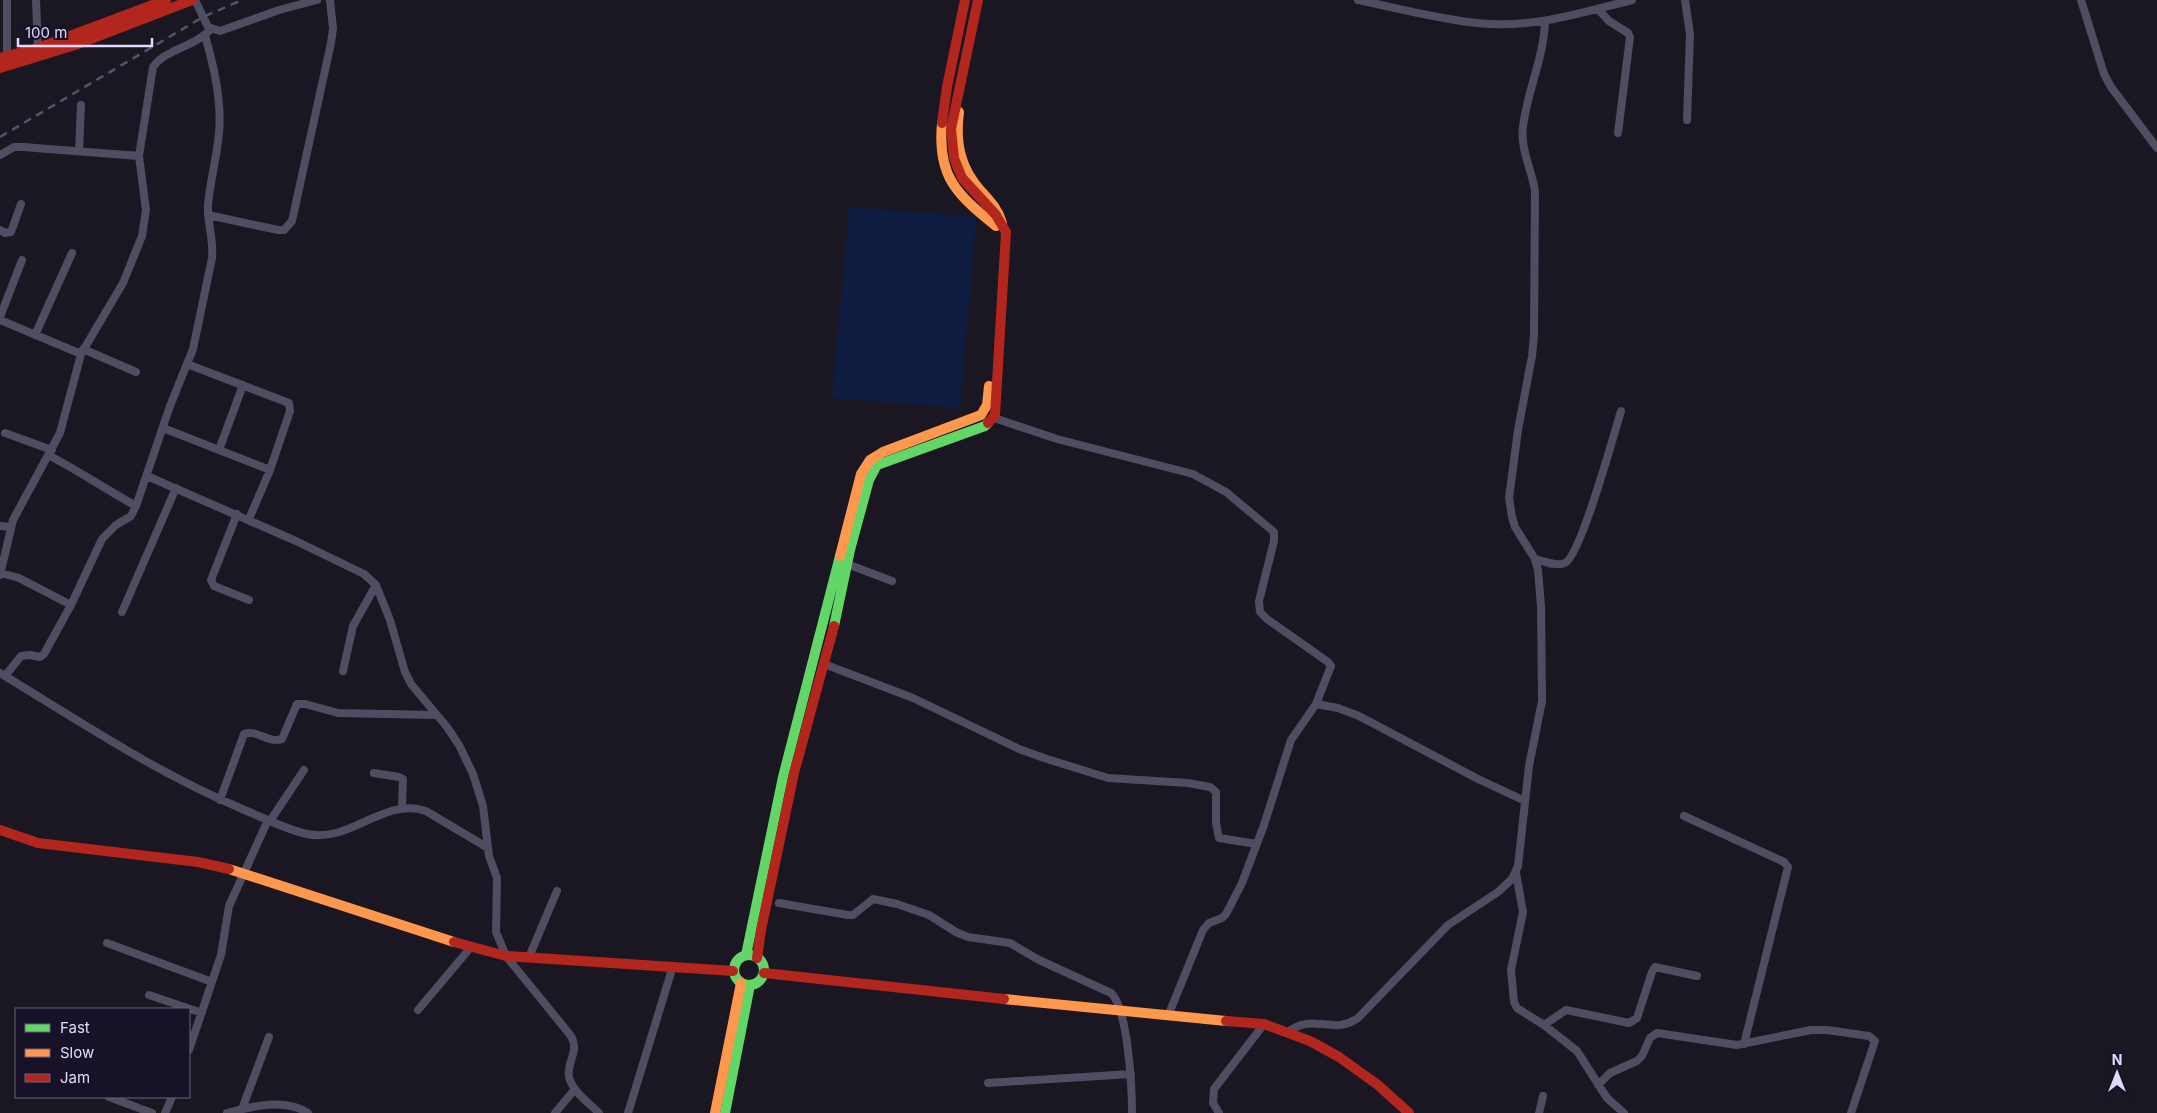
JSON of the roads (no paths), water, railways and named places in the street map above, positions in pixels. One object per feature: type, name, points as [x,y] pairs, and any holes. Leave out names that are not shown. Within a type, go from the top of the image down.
[{"type":"main road","points":[[4,57],[38,48],[166,0]]},
{"type":"main road","points":[[0,68],[76,45],[194,0]]},
{"type":"main road","points":[[965,0],[942,121],[940,148],[945,170],[957,190],[997,221]]},
{"type":"main road","points":[[970,0],[945,128],[945,143],[951,171],[958,183],[997,221]]},
{"type":"main road","points":[[757,958],[761,930],[794,773],[824,664],[869,480],[877,465],[985,426],[994,418],[1006,232],[962,178],[954,158],[951,130],[978,0]]},
{"type":"main road","points":[[746,955],[757,958],[762,962],[764,972],[758,982],[746,984],[737,980],[733,971],[737,961],[746,955],[783,777],[861,474],[870,460],[883,452],[977,418],[987,405],[999,248],[997,207],[965,172],[960,160],[957,140],[957,123],[982,0]]},
{"type":"main road","points":[[0,830],[38,843],[198,862],[244,873],[471,947],[506,956],[733,971]]},
{"type":"main road","points":[[764,972],[1168,1016],[1264,1024],[1310,1041],[1340,1057],[1398,1102],[1409,1113]]},
{"type":"main road","points":[[715,1113],[746,984]]},
{"type":"main road","points":[[725,1113],[746,984]]},
{"type":"street","points":[[4,57],[7,0]]},
{"type":"street","points":[[36,0],[38,48]]},
{"type":"street","points":[[194,0],[211,29]]},
{"type":"street","points":[[211,29],[220,30],[316,0]]},
{"type":"street","points":[[208,215],[278,230],[284,230],[292,221],[331,44],[330,0]]},
{"type":"street","points":[[1358,0],[1478,24],[1545,21],[1632,0]]},
{"type":"street","points":[[1685,0],[1690,50],[1687,120]]},
{"type":"street","points":[[2081,0],[2104,74],[2157,148]]},
{"type":"street","points":[[1598,9],[1608,22],[1625,31],[1630,37],[1618,133]]},
{"type":"street","points":[[1545,21],[1542,52],[1522,128],[1524,146],[1535,192],[1534,335],[1509,498],[1515,527],[1535,559],[1539,580],[1542,700],[1529,766],[1516,873],[1523,918],[1511,970],[1512,996],[1517,1008],[1544,1025],[1577,1051],[1611,1103],[1624,1113]]},
{"type":"street","points":[[71,604],[20,578],[1,574],[11,527],[16,513],[51,453],[66,416],[82,352],[123,284],[142,236],[146,210],[139,156],[153,67],[164,56],[193,43],[205,36],[211,29]]},
{"type":"street","points":[[205,36],[219,102],[219,132],[208,215],[212,241],[212,258],[193,349],[131,516],[108,531],[102,539],[71,604],[44,654],[40,656],[21,656],[2,674],[139,759],[182,782],[220,800],[306,834],[318,835],[353,828],[390,810],[402,807],[416,807],[488,848]]},
{"type":"street","points":[[80,151],[81,105]]},
{"type":"street","points":[[0,155],[14,147],[139,156]]},
{"type":"street","points":[[0,230],[5,233],[11,232],[21,204]]},
{"type":"street","points":[[35,335],[72,253]]},
{"type":"street","points":[[22,260],[0,318],[35,335],[136,372]]},
{"type":"street","points":[[187,364],[286,401],[290,407],[270,470],[249,519]]},
{"type":"street","points":[[219,450],[243,385]]},
{"type":"street","points":[[1535,559],[1562,564],[1570,559],[1574,553],[1584,530],[1622,411]]},
{"type":"street","points":[[994,418],[1057,439],[1193,474],[1226,492],[1274,532],[1274,541],[1259,607],[1267,619],[1328,662],[1330,669],[1316,704],[1291,740],[1257,844],[1242,883],[1226,914],[1222,918],[1209,923],[1203,930],[1168,1016]]},
{"type":"street","points":[[163,428],[270,470]]},
{"type":"street","points":[[4,433],[51,453],[102,487],[136,506]]},
{"type":"street","points":[[147,476],[249,519],[364,574],[376,585],[390,620],[405,672],[423,701],[459,745],[473,774],[483,806],[488,848],[497,878],[496,932],[506,956],[574,1042],[575,1053],[568,1075],[575,1090],[599,1113]]},
{"type":"street","points":[[122,612],[176,488]]},
{"type":"street","points":[[237,514],[211,580],[214,586],[249,600]]},
{"type":"street","points":[[0,526],[11,527]]},
{"type":"street","points":[[847,564],[892,582]]},
{"type":"street","points":[[343,671],[353,626],[376,585]]},
{"type":"street","points":[[824,664],[913,698],[1019,749],[1098,775],[1108,778],[1188,783],[1210,787],[1216,792],[1216,823],[1219,838],[1257,844]]},
{"type":"street","points":[[220,800],[244,734],[250,733],[275,740],[282,739],[296,704],[305,704],[338,713],[436,715]]},
{"type":"street","points":[[1316,704],[1338,708],[1359,716],[1478,779],[1525,801]]},
{"type":"street","points":[[190,1047],[221,954],[228,906],[269,820],[304,770]]},
{"type":"street","points":[[374,773],[403,779],[402,807]]},
{"type":"street","points":[[1684,816],[1784,862],[1788,867],[1744,1044]]},
{"type":"street","points":[[1288,1032],[1302,1024],[1337,1026],[1351,1023],[1411,966],[1448,925],[1498,892],[1516,873]]},
{"type":"street","points":[[529,957],[557,891]]},
{"type":"street","points":[[779,903],[848,916],[853,915],[873,899],[897,904],[929,915],[956,932],[968,937],[1010,943],[1039,960],[1110,993],[1115,996],[1120,1011],[1131,1074],[1132,1113]]},
{"type":"street","points":[[107,943],[212,982]]},
{"type":"street","points":[[418,1010],[471,947]]},
{"type":"street","points":[[628,1113],[673,966]]},
{"type":"street","points":[[1544,1025],[1566,1010],[1629,1023],[1637,1018],[1655,967],[1697,976]]},
{"type":"street","points":[[149,994],[188,1008]]},
{"type":"street","points":[[190,1009],[202,1013]]},
{"type":"street","points":[[1219,1113],[1213,1103],[1214,1089],[1264,1024]]},
{"type":"street","points":[[1598,1085],[1610,1073],[1630,1065],[1642,1056],[1650,1038],[1658,1033],[1724,1044],[1744,1044],[1811,1030],[1827,1030],[1872,1037],[1875,1044],[1852,1113]]},
{"type":"street","points":[[242,1109],[269,1038]]},
{"type":"street","points":[[988,1083],[1131,1074]]},
{"type":"street","points":[[555,1113],[575,1090]]},
{"type":"street","points":[[1539,1113],[1543,1096]]},
{"type":"street","points":[[112,1098],[152,1113]]},
{"type":"street","points":[[165,1113],[172,1098]]},
{"type":"street","points":[[1394,1113],[1398,1102]]},
{"type":"street","points":[[227,1113],[242,1109],[290,1104],[308,1113]]},
{"type":"water","points":[[849,207],[976,217],[960,408],[832,398]]},
{"type":"railway","points":[[0,137],[203,17],[242,0]]}]
